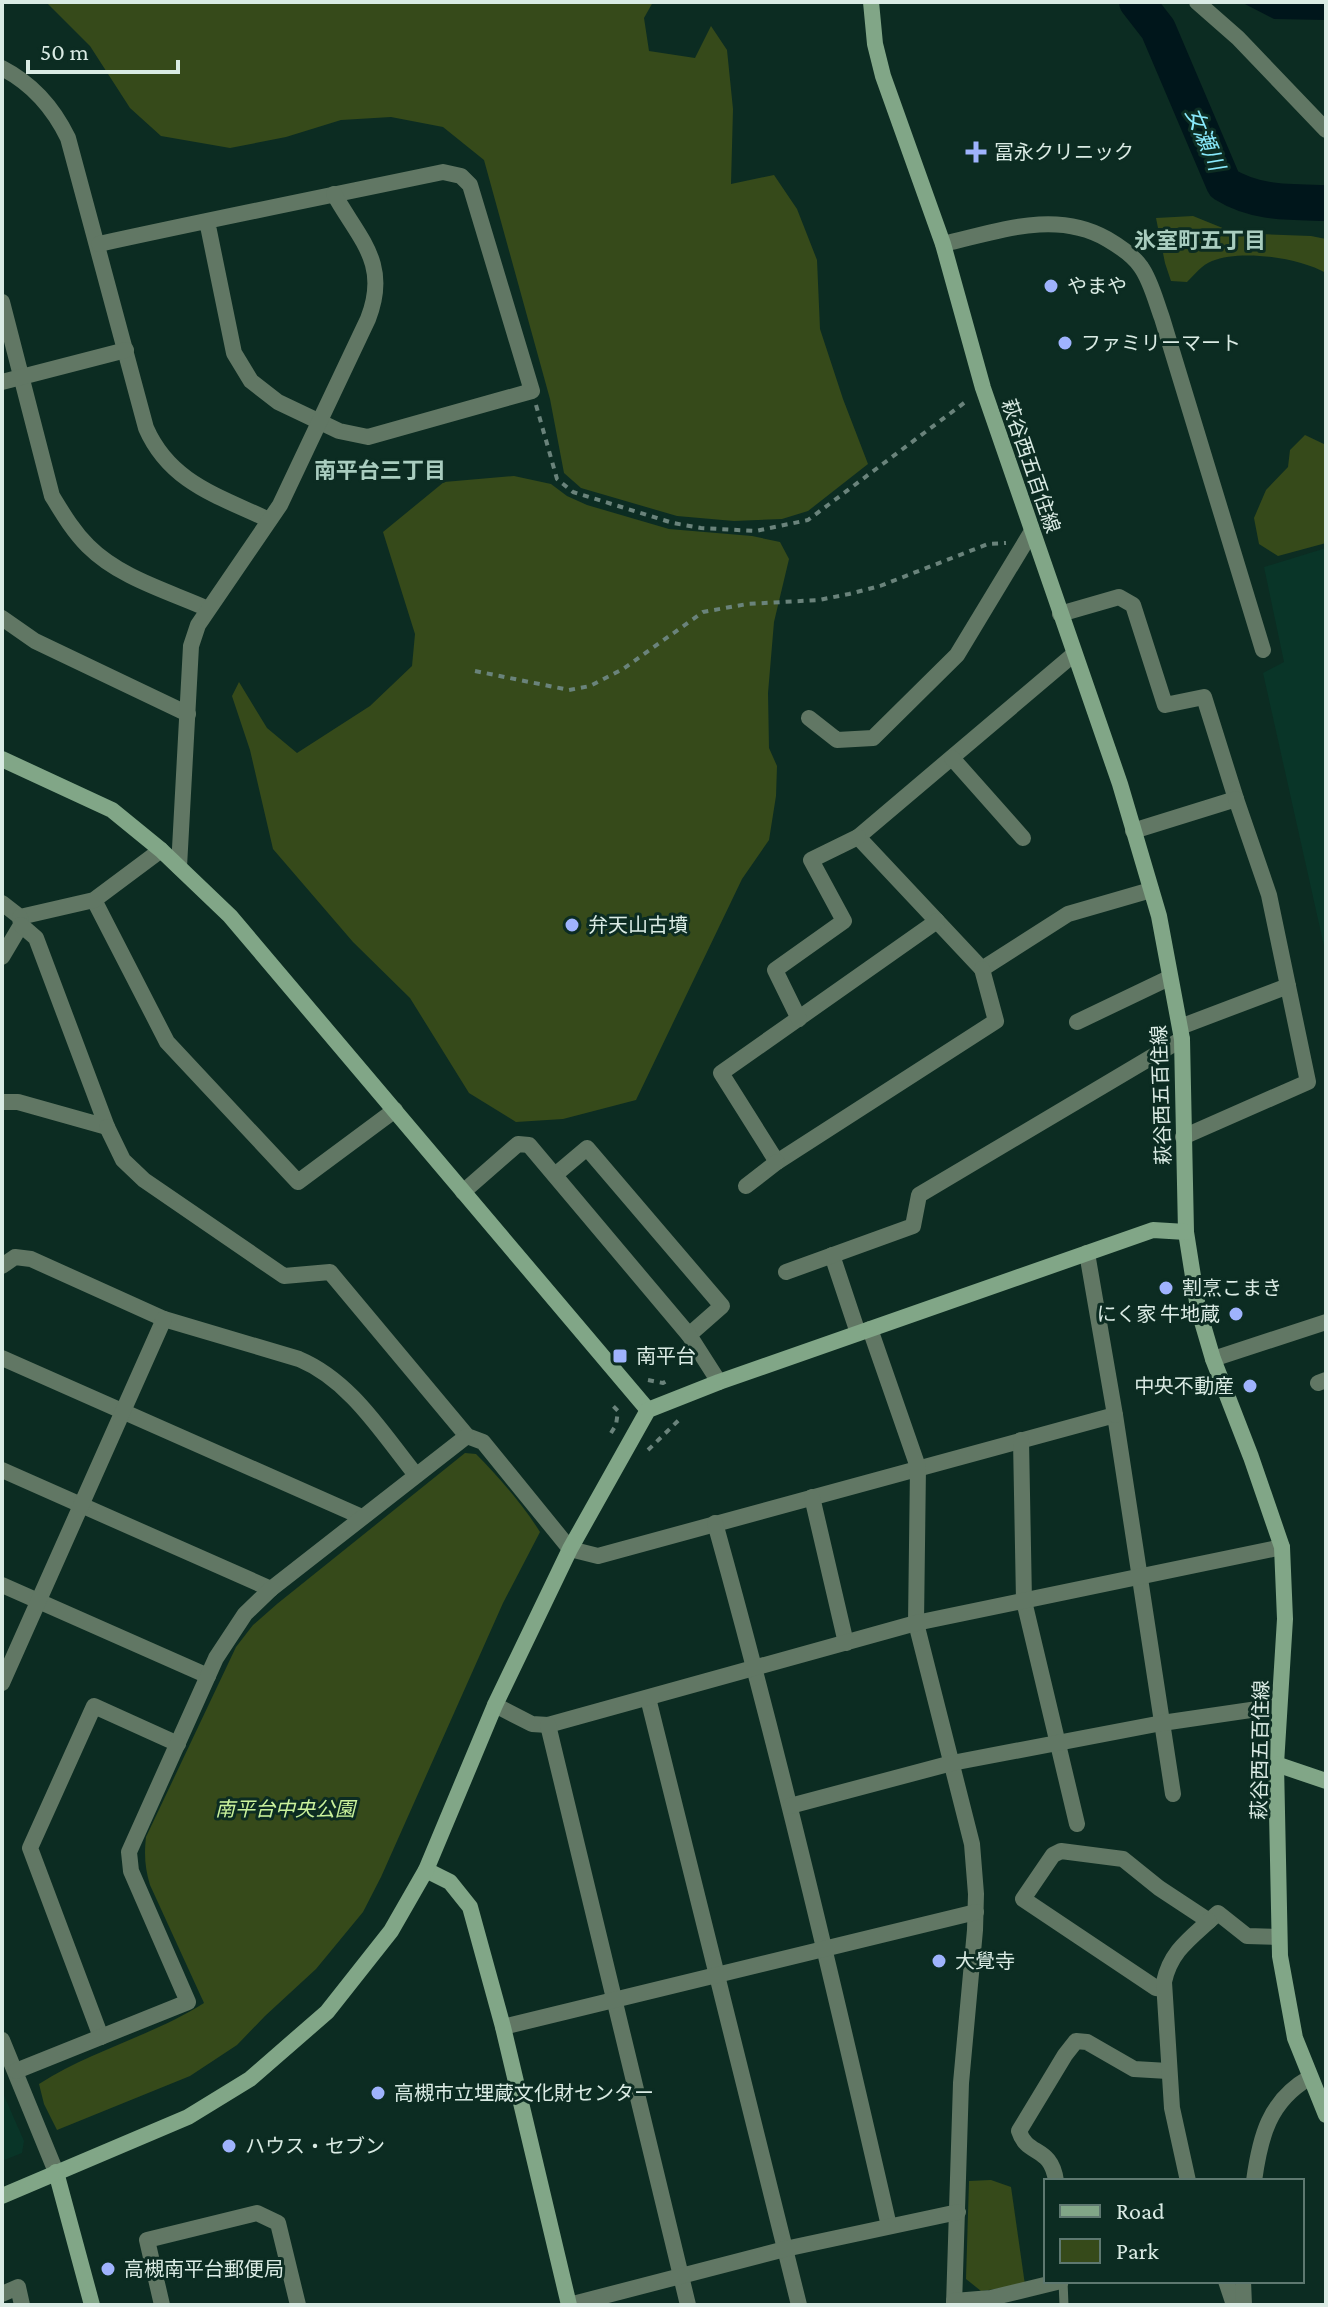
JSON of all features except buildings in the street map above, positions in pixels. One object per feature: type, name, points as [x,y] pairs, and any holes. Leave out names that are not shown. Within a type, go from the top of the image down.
[{"type":"street","name":"萩谷西五百住線","points":[[871,2],[873,35],[883,76],[943,244],[1028,537],[1074,654],[1159,916],[1181,1033],[1186,1232],[1198,1308],[1213,1359],[1282,1547],[1285,1619],[1276,1764],[1279,1937],[1295,2038],[1326,2115]]},
{"type":"street","points":[[1197,2],[1238,38],[1326,130]]},
{"type":"street","points":[[2,68],[38,93],[68,138],[99,244],[146,428],[166,463],[187,480],[269,520]]},
{"type":"street","points":[[99,244],[207,221],[334,194],[443,172],[455,173],[470,185],[532,391],[368,437],[352,435],[320,422],[267,395],[251,381],[234,353],[207,221]]},
{"type":"street","points":[[179,867],[191,646],[198,625],[280,505],[368,319],[376,291],[370,253],[334,194]]},
{"type":"street","points":[[943,244],[1037,224],[1071,225],[1117,245],[1142,268],[1162,318],[1263,650]]},
{"type":"street","points":[[2,302],[52,496],[78,535],[112,566],[208,609]]},
{"type":"street","points":[[2,382],[126,350]]},
{"type":"street","points":[[809,718],[837,740],[873,738],[957,655],[1028,537]]},
{"type":"street","points":[[1060,614],[1119,597],[1133,605],[1165,705],[1204,697],[1269,895],[1308,1082],[1183,1137]]},
{"type":"street","points":[[2,618],[35,641],[188,714]]},
{"type":"street","points":[[799,1019],[775,970],[844,921],[811,860],[858,837],[1074,654]]},
{"type":"street","points":[[952,758],[1023,838]]},
{"type":"street","points":[[2,759],[112,810],[161,850],[230,916],[648,1410]]},
{"type":"street","points":[[1133,831],[1236,799]]},
{"type":"street","points":[[746,1186],[777,1162],[996,1021],[982,969],[858,837]]},
{"type":"street","points":[[2,957],[21,921],[94,900],[161,850]]},
{"type":"street","points":[[982,969],[1068,914],[1151,890]]},
{"type":"street","points":[[94,900],[167,1042],[298,1182],[395,1110]]},
{"type":"street","points":[[2,903],[36,938],[107,1127],[123,1160],[144,1180],[284,1276],[330,1272],[467,1436],[483,1442],[570,1549],[598,1556],[1115,1415]]},
{"type":"street","points":[[777,1162],[721,1073],[937,921]]},
{"type":"street","points":[[1077,1022],[1169,978]]},
{"type":"street","points":[[786,1272],[913,1226],[919,1195],[1181,1033],[1288,986]]},
{"type":"street","points":[[2,1102],[18,1102],[107,1127]]},
{"type":"street","points":[[463,1192],[518,1144],[529,1145],[689,1335],[719,1382]]},
{"type":"street","points":[[555,1175],[587,1148],[722,1306],[689,1335]]},
{"type":"street","points":[[2,2196],[188,2117],[250,2079],[327,2012],[391,1931],[426,1870],[495,1705],[570,1549],[648,1410],[719,1382],[1153,1230],[1186,1232]]},
{"type":"street","points":[[1087,1253],[1173,1794]]},
{"type":"street","points":[[832,1255],[918,1467],[916,1623],[972,1844],[976,1912],[961,2083],[954,2303],[1054,2283]]},
{"type":"street","points":[[2,1266],[15,1257],[31,1259],[164,1319],[299,1359],[324,1371],[346,1388],[416,1475]]},
{"type":"street","points":[[2,1683],[164,1319]]},
{"type":"street","points":[[1213,1359],[1326,1322]]},
{"type":"street","points":[[2,1358],[362,1517]]},
{"type":"street","points":[[16,2071],[188,2002],[131,1871],[129,1852],[208,1676],[235,1628],[271,1589],[467,1436]]},
{"type":"street","points":[[1021,1440],[1024,1601],[1077,1824]]},
{"type":"street","points":[[2,1470],[271,1589]]},
{"type":"street","points":[[812,1497],[846,1643]]},
{"type":"street","points":[[715,1523],[756,1668],[889,2226]]},
{"type":"street","points":[[495,1705],[532,1724],[548,1725],[916,1623],[1282,1547]]},
{"type":"street","points":[[2,1585],[208,1676]]},
{"type":"street","points":[[648,1698],[719,1973],[799,2305]]},
{"type":"street","points":[[101,2037],[30,1848],[94,1706],[178,1744]]},
{"type":"street","points":[[790,1806],[952,1763],[1162,1723],[1278,1706]]},
{"type":"street","points":[[548,1725],[688,2305]]},
{"type":"street","points":[[1276,1764],[1326,1781]]},
{"type":"street","points":[[1164,1989],[1156,1988],[1023,1899],[1053,1855],[1061,1851],[1108,1856],[1123,1859],[1209,1921]]},
{"type":"street","points":[[426,1870],[450,1882],[470,1907],[503,2027],[569,2305],[785,2249],[958,2212]]},
{"type":"street","points":[[503,2027],[976,1912]]},
{"type":"street","points":[[1188,2179],[1175,2126],[1168,2071],[1164,1989],[1168,1964],[1180,1947],[1218,1913],[1247,1936],[1279,1937]]},
{"type":"street","points":[[2,2040],[56,2172],[92,2305]]},
{"type":"street","points":[[1056,2179],[1054,2166],[1021,2138],[1019,2131],[1076,2041],[1087,2042],[1134,2069],[1168,2071]]},
{"type":"street","points":[[1254,2179],[1257,2156],[1269,2118],[1291,2089],[1309,2078]]},
{"type":"street","points":[[162,2305],[147,2240],[257,2213],[278,2223],[298,2305]]},
{"type":"street","points":[[1227,2283],[1234,2305]]},
{"type":"street","points":[[1243,2283],[1244,2305]]},
{"type":"street","points":[[2,2294],[18,2287],[22,2305]]},
{"type":"lane","points":[[1062,2283],[1064,2305]]},
{"type":"path","points":[[532,391],[557,479],[573,492],[673,523],[756,531],[808,520],[983,388]]},
{"type":"path","points":[[475,671],[569,690],[590,686],[623,669],[703,612],[747,604],[819,600],[849,594],[880,586],[988,544],[1028,537]]},
{"type":"path","points":[[644,1375],[650,1383],[663,1383],[670,1379]]},
{"type":"path","points":[[611,1433],[618,1411],[612,1405]]},
{"type":"path","points":[[642,1456],[688,1412]]},
{"type":"shaded area","points":[[1326,548],[1326,955],[1263,673],[1284,662],[1264,567]]},
{"type":"shaded area","points":[[2,2091],[24,2141],[22,2153],[2,2161]]},
{"type":"green space","points":[[46,2],[653,2],[644,18],[649,51],[695,58],[711,26],[727,50],[733,109],[731,184],[774,175],[797,209],[817,260],[820,329],[868,464],[808,511],[782,519],[734,521],[677,516],[581,488],[564,473],[550,399],[484,160],[443,127],[391,117],[341,120],[286,137],[230,148],[161,136],[130,108],[90,46]]},
{"type":"green space","points":[[1193,216],[1235,233],[1326,239],[1326,273],[1286,259],[1239,256],[1208,263],[1187,282],[1171,281],[1156,218]]},
{"type":"green space","points":[[1305,435],[1326,445],[1326,543],[1278,556],[1259,544],[1254,518],[1266,490],[1288,467],[1290,450]]},
{"type":"green space","points":[[514,476],[551,484],[587,505],[669,529],[752,536],[780,542],[789,559],[774,622],[768,693],[769,748],[777,766],[769,840],[742,879],[636,1100],[563,1119],[516,1122],[469,1093],[410,998],[353,942],[273,849],[250,750],[232,696],[239,682],[267,728],[297,753],[370,706],[412,666],[415,634],[383,532],[444,482]]},
{"type":"green space","name":"南平台中央公園","points":[[465,1453],[476,1454],[485,1463],[540,1532],[503,1603],[363,1912],[316,1969],[237,2045],[190,2076],[57,2130],[44,2104],[39,2084],[204,2003],[150,1885],[145,1844],[236,1647],[253,1625],[277,1604]]},
{"type":"green space","points":[[991,2180],[1011,2187],[1025,2285],[981,2291],[966,2279],[969,2181]]},
{"type":"water","points":[[1241,2],[1326,2],[1326,20],[1274,19]]},
{"type":"waterway","name":"女瀬川","points":[[1137,2],[1158,29],[1224,184],[1261,199],[1326,203]]},
{"type":"place","name":"冨永クリニック","points":[[976,152]]},
{"type":"place","name":"やまや","points":[[1051,286]]},
{"type":"place","name":"ファミリーマート","points":[[1065,343]]},
{"type":"place","name":"弁天山古墳","points":[[572,925]]},
{"type":"place","name":"割烹こまき","points":[[1166,1288]]},
{"type":"place","name":"にく家 牛地蔵","points":[[1236,1314]]},
{"type":"place","name":"南平台","points":[[620,1356]]},
{"type":"place","name":"中央不動産","points":[[1250,1386]]},
{"type":"place","name":"大覺寺","points":[[939,1961]]},
{"type":"place","name":"高槻市立埋蔵文化財センター","points":[[378,2093]]},
{"type":"place","name":"ハウス・セブン","points":[[229,2146]]},
{"type":"place","name":"高槻南平台郵便局","points":[[108,2269]]},
{"type":"district","name":"氷室町五丁目","points":[[1200,240]]},
{"type":"district","name":"南平台三丁目","points":[[380,470]]}]
